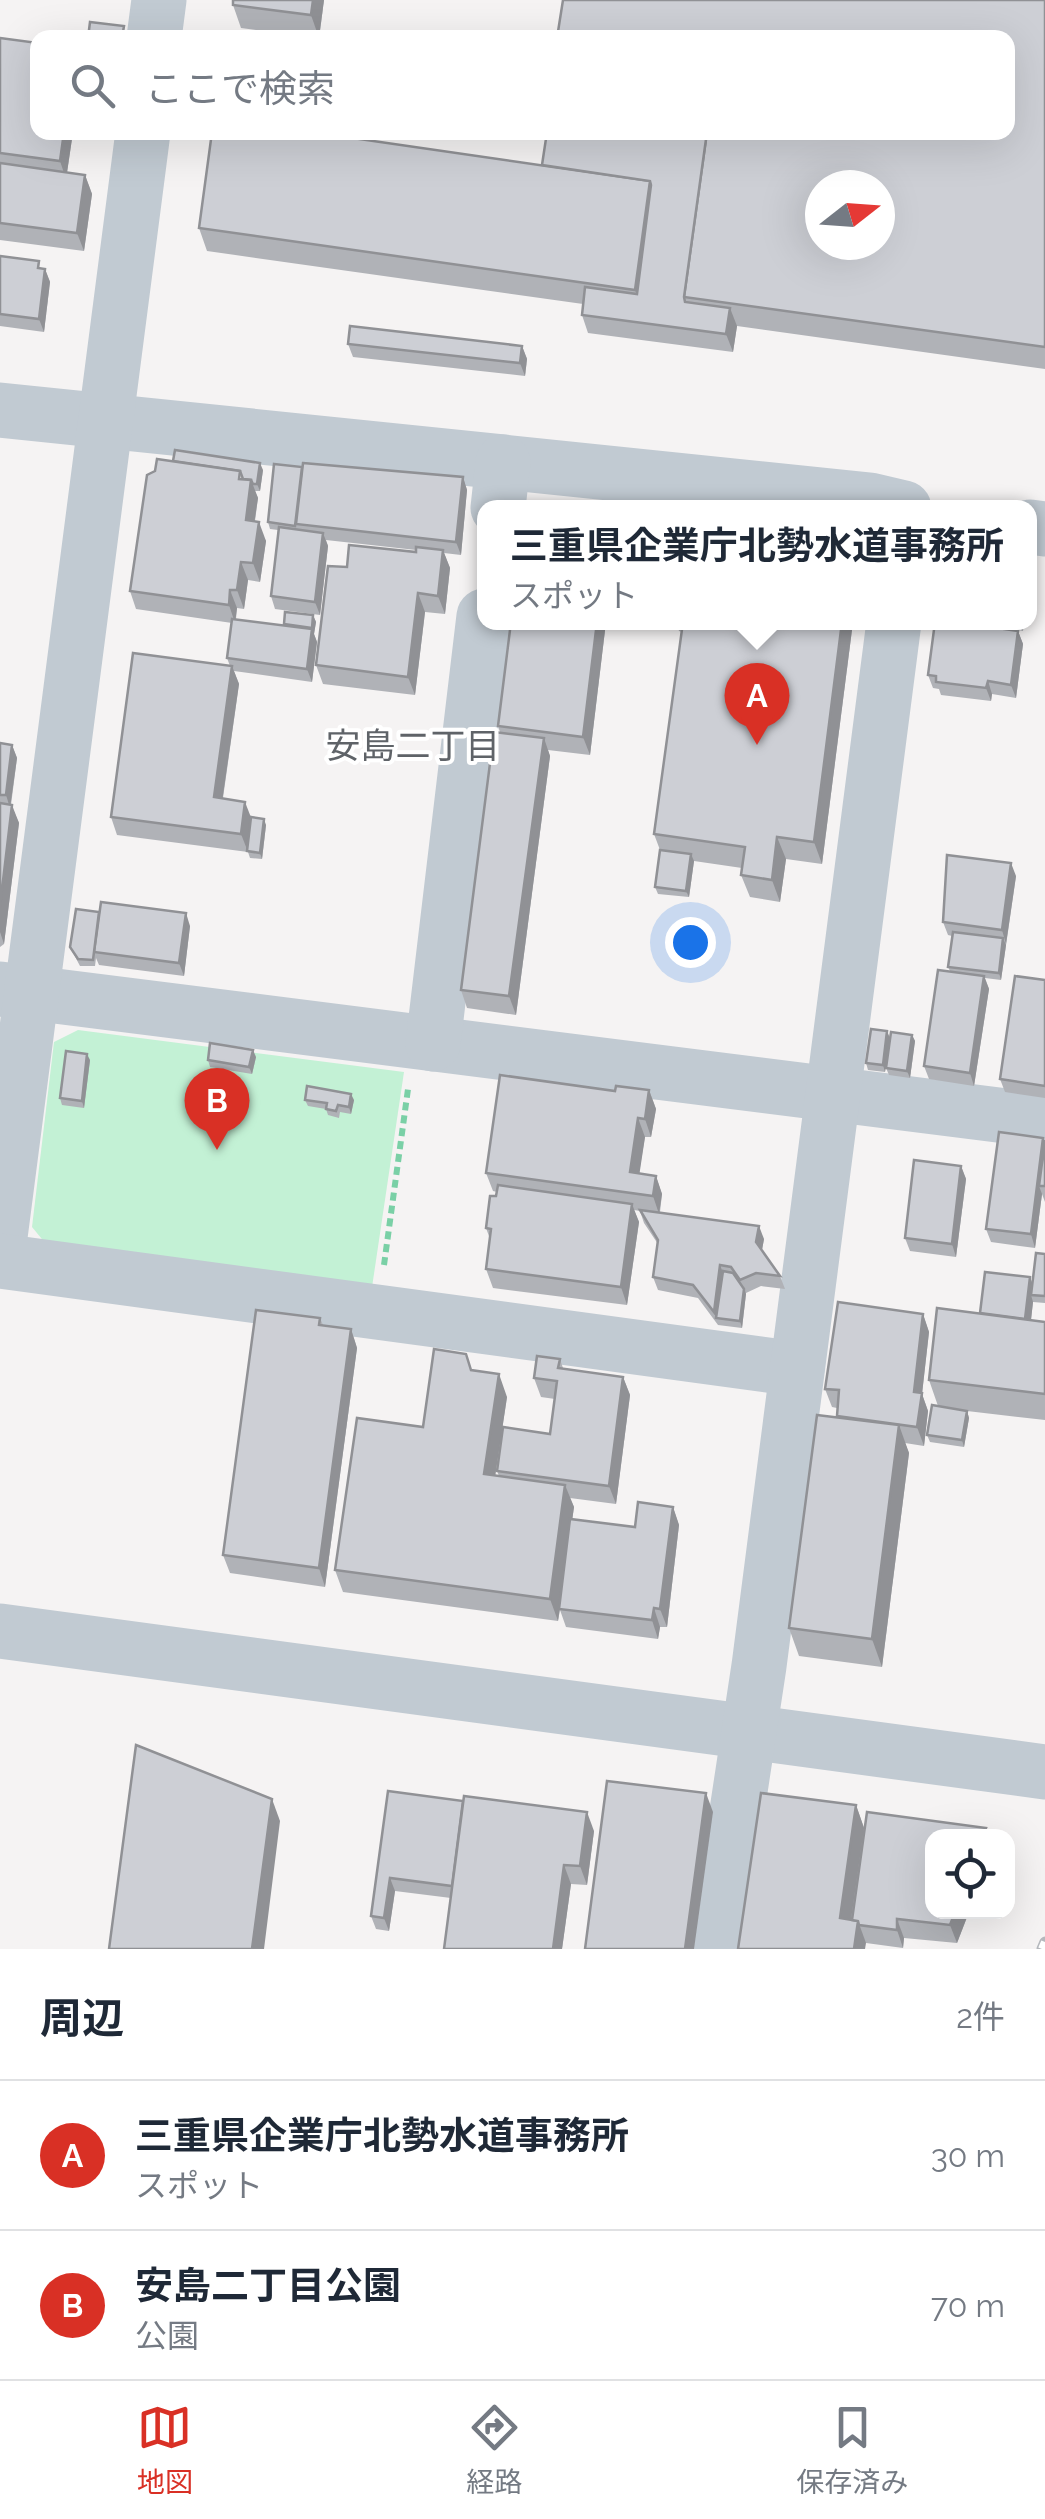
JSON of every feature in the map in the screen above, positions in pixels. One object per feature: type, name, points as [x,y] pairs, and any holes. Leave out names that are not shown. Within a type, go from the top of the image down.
[{"type":"street","points":[[155,30],[159,0]]},
{"type":"street","points":[[0,1236],[17,992],[107,421],[142,140]]},
{"type":"street","points":[[0,410],[107,421],[500,485],[870,500]]},
{"type":"street","points":[[424,1044],[482,630]]},
{"type":"street","points":[[716,1949],[797,1369],[893,630]]},
{"type":"street","points":[[17,992],[1045,1121]]},
{"type":"street","points":[[0,1261],[797,1369]]},
{"type":"street","points":[[0,1631],[1044,1769]]},
{"type":"path","points":[[377,1312],[424,1044]]},
{"type":"green space","points":[[78,1030],[404,1072],[371,1294],[46,1244],[32,1227],[54,1042]]},
{"type":"building","points":[[233,0],[313,0],[311,15],[233,5]]},
{"type":"building","points":[[563,0],[1045,0],[1045,347],[684,297],[706,140],[1015,140],[1015,30],[558,30]]},
{"type":"building","points":[[90,22],[124,26],[123,30],[89,30]]},
{"type":"building","points":[[0,38],[30,42],[30,140],[63,140],[60,161],[0,153]]},
{"type":"building","points":[[211,140],[366,140],[650,181],[635,290],[199,228]]},
{"type":"building","points":[[546,140],[706,140],[684,297],[685,302],[730,308],[726,334],[582,315],[585,287],[637,294],[650,181],[542,165]]},
{"type":"building","points":[[0,163],[85,175],[77,233],[0,223]]},
{"type":"building","points":[[0,256],[39,261],[38,268],[45,269],[39,319],[0,314]]},
{"type":"building","points":[[350,326],[522,346],[520,363],[348,344]]},
{"type":"building","points":[[175,450],[260,463],[257,484],[243,479],[240,471],[173,461]]},
{"type":"building","points":[[157,459],[240,471],[239,479],[251,480],[246,520],[259,522],[253,563],[241,562],[237,590],[230,590],[229,605],[130,591],[147,475],[155,471]]},
{"type":"building","points":[[303,463],[463,477],[456,542],[296,524]]},
{"type":"building","points":[[274,464],[302,467],[295,526],[268,522]]},
{"type":"building","points":[[279,527],[323,533],[315,602],[271,596]]},
{"type":"building","points":[[349,545],[416,552],[416,547],[443,550],[438,596],[418,593],[408,677],[316,665],[328,566],[347,567]]},
{"type":"building","points":[[285,612],[313,615],[312,628],[284,624]]},
{"type":"building","points":[[232,619],[312,629],[307,669],[227,658]]},
{"type":"building","points":[[510,630],[596,630],[583,737],[498,726]]},
{"type":"building","points":[[682,630],[841,630],[814,842],[777,837],[772,880],[741,875],[745,847],[654,834]]},
{"type":"building","points":[[934,630],[1018,631],[1011,685],[988,681],[986,688],[936,682],[936,676],[928,675]]},
{"type":"building","points":[[133,653],[232,666],[214,797],[245,802],[241,834],[111,817]]},
{"type":"building","points":[[494,732],[544,738],[509,996],[461,990]]},
{"type":"building","points":[[0,743],[12,745],[6,795],[0,795]]},
{"type":"building","points":[[0,803],[12,805],[0,906]]},
{"type":"building","points":[[251,817],[264,819],[260,853],[247,851]]},
{"type":"building","points":[[660,850],[691,854],[686,891],[655,887]]},
{"type":"building","points":[[947,855],[1011,863],[1002,930],[943,922]]},
{"type":"building","points":[[101,902],[186,913],[179,963],[94,952]]},
{"type":"building","points":[[76,909],[99,912],[93,960],[78,959],[70,947]]},
{"type":"building","points":[[953,932],[1003,938],[999,973],[948,967]]},
{"type":"building","points":[[938,970],[984,976],[970,1073],[924,1066]]},
{"type":"building","points":[[1015,976],[1045,980],[1045,1086],[1000,1079]]},
{"type":"building","points":[[871,1029],[887,1031],[883,1065],[866,1063]]},
{"type":"building","points":[[891,1032],[912,1035],[907,1071],[886,1068]]},
{"type":"building","points":[[210,1043],[253,1050],[249,1067],[208,1060]]},
{"type":"building","points":[[66,1051],[87,1054],[82,1101],[60,1098]]},
{"type":"building","points":[[500,1075],[615,1091],[616,1086],[649,1090],[645,1119],[638,1118],[630,1172],[656,1176],[653,1196],[486,1173]]},
{"type":"building","points":[[307,1086],[351,1094],[349,1107],[338,1105],[336,1111],[326,1109],[327,1103],[305,1100]]},
{"type":"building","points":[[999,1132],[1043,1138],[1031,1234],[986,1229]]},
{"type":"building","points":[[1045,1140],[1045,1186],[1039,1186]]},
{"type":"building","points":[[914,1160],[961,1166],[952,1244],[905,1238]]},
{"type":"building","points":[[498,1185],[632,1204],[621,1287],[486,1269],[490,1196],[496,1196]]},
{"type":"building","points":[[640,1210],[759,1226],[756,1242],[780,1276],[756,1273],[740,1280],[731,1267],[720,1265],[714,1312],[693,1285],[653,1277],[658,1240]]},
{"type":"building","points":[[1036,1253],[1045,1254],[1045,1296],[1031,1295]]},
{"type":"building","points":[[723,1271],[733,1273],[744,1289],[740,1321],[716,1318]]},
{"type":"building","points":[[985,1272],[1030,1277],[1025,1319],[980,1313]]},
{"type":"building","points":[[838,1302],[923,1314],[914,1392],[922,1393],[917,1427],[837,1416],[839,1390],[825,1389]]},
{"type":"building","points":[[937,1308],[1045,1322],[1045,1394],[929,1380]]},
{"type":"building","points":[[256,1310],[320,1318],[319,1325],[351,1329],[319,1568],[223,1555]]},
{"type":"building","points":[[434,1349],[466,1354],[471,1370],[499,1374],[484,1474],[565,1485],[550,1599],[335,1570],[357,1418],[423,1427]]},
{"type":"building","points":[[537,1356],[560,1359],[558,1368],[623,1377],[609,1486],[497,1471],[503,1427],[550,1434],[557,1381],[534,1378]]},
{"type":"building","points":[[932,1405],[967,1411],[962,1440],[927,1435]]},
{"type":"building","points":[[817,1415],[899,1425],[872,1639],[789,1628]]},
{"type":"building","points":[[638,1502],[673,1507],[660,1609],[654,1608],[652,1620],[559,1609],[570,1519],[635,1527]]},
{"type":"building","points":[[136,1745],[272,1799],[252,1949],[109,1949]]},
{"type":"building","points":[[607,1781],[706,1793],[685,1949],[585,1949]]},
{"type":"building","points":[[388,1791],[463,1801],[452,1886],[390,1878],[384,1918],[371,1916]]},
{"type":"building","points":[[761,1793],[856,1805],[840,1918],[858,1921],[854,1949],[738,1949]]},
{"type":"building","points":[[464,1796],[587,1812],[580,1866],[564,1865],[553,1949],[444,1949]]},
{"type":"building","points":[[867,1812],[986,1828],[925,1829],[925,1919],[952,1919],[950,1925],[897,1919],[897,1930],[859,1925],[852,1920]]},
{"type":"railway","points":[[1042,1949],[1045,1942]]},
{"type":"place","name":"三重県企業庁北勢水道事務所","points":[[757,745]]},
{"type":"place","name":"安島二丁目公園","points":[[217,1150]]},
{"type":"district","name":"安島二丁目","points":[[413,746]]}]
